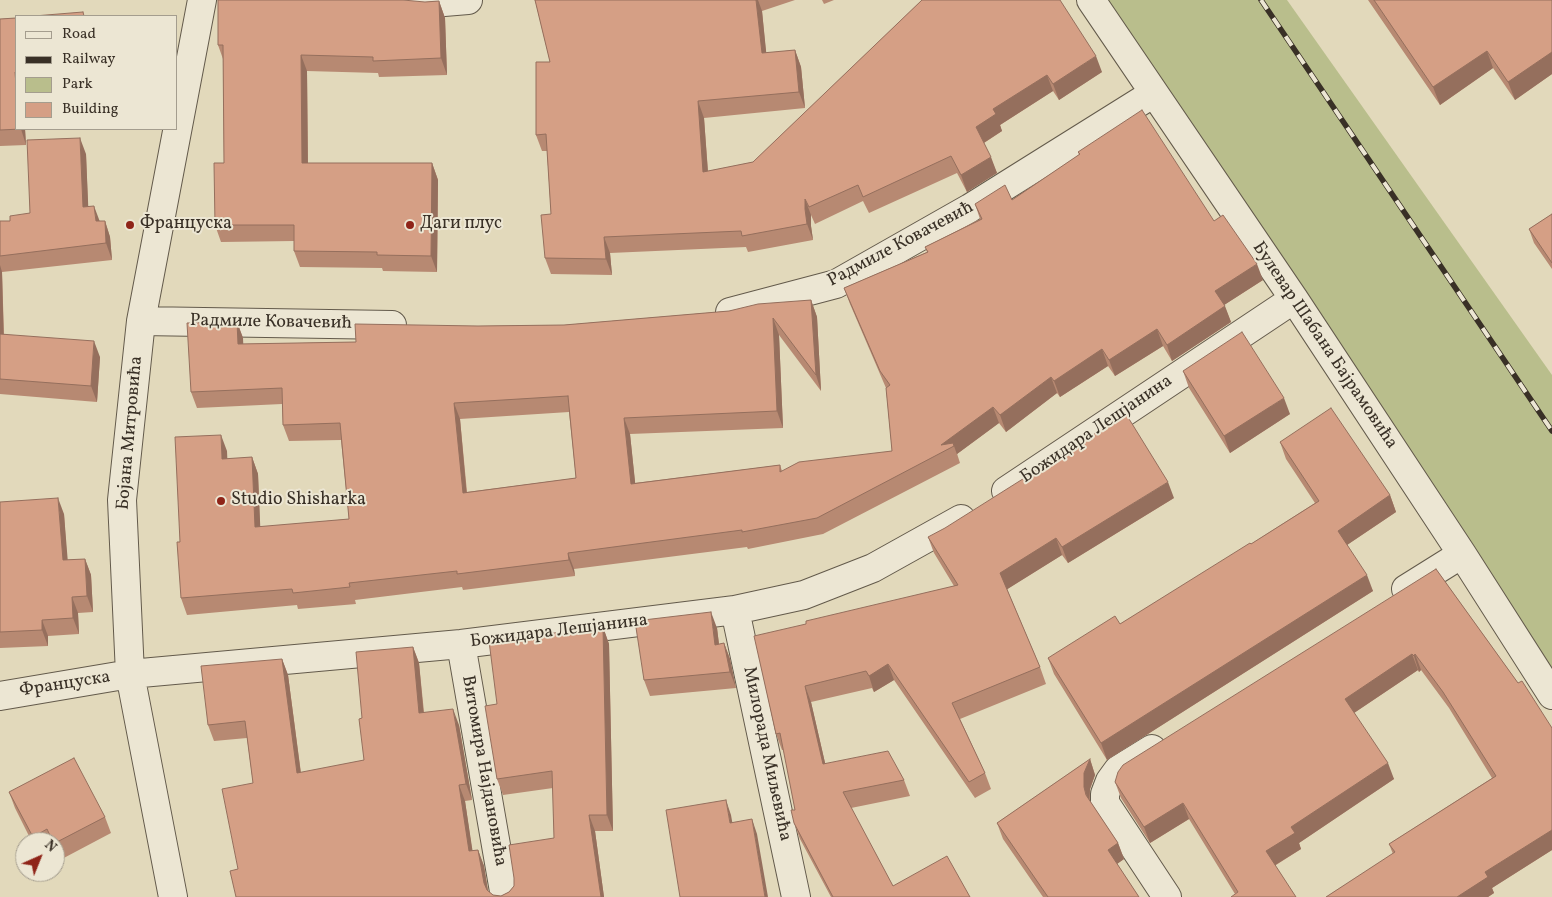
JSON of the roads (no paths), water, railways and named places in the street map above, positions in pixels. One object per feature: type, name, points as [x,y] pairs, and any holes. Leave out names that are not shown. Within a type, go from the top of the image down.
[{"type":"street","name":"Бојана Митровића","points":[[178,126],[202,0]]},
{"type":"street","points":[[396,0],[432,3],[468,0]]},
{"type":"street","name":"Булевар Шабана Бајрамовића","points":[[1091,0],[1294,299],[1462,554],[1552,695]]},
{"type":"street","name":"Радмиле Ковачевић","points":[[705,314],[734,312],[836,284],[970,208],[1154,93]]},
{"type":"street","name":"Бојана Митровића","points":[[173,897],[130,674],[122,500],[141,321],[177,130]]},
{"type":"street","name":"Божидара Лешјанина","points":[[130,674],[461,644],[735,610],[804,595],[873,568],[943,530],[1009,489],[1294,299]]},
{"type":"street","name":"Радмиле Ковачевић","points":[[141,321],[415,326]]},
{"type":"street","points":[[1387,601],[1462,554]]},
{"type":"street","name":"Милорада Миљевића","points":[[735,610],[796,897]]},
{"type":"street","name":"Витомира Најдановића","points":[[461,644],[505,897]]},
{"type":"street","name":"Француска","points":[[0,696],[130,674]]},
{"type":"street","points":[[1166,897],[1111,814],[1105,803],[1105,794],[1110,780],[1118,770],[1169,738]]},
{"type":"railway","points":[[1261,0],[1552,431]]},
{"type":"place","name":"Француска","points":[[130,225]]},
{"type":"place","name":"Даги плус","points":[[410,225]]},
{"type":"place","name":"Studio Shisharka","points":[[221,501]]}]
